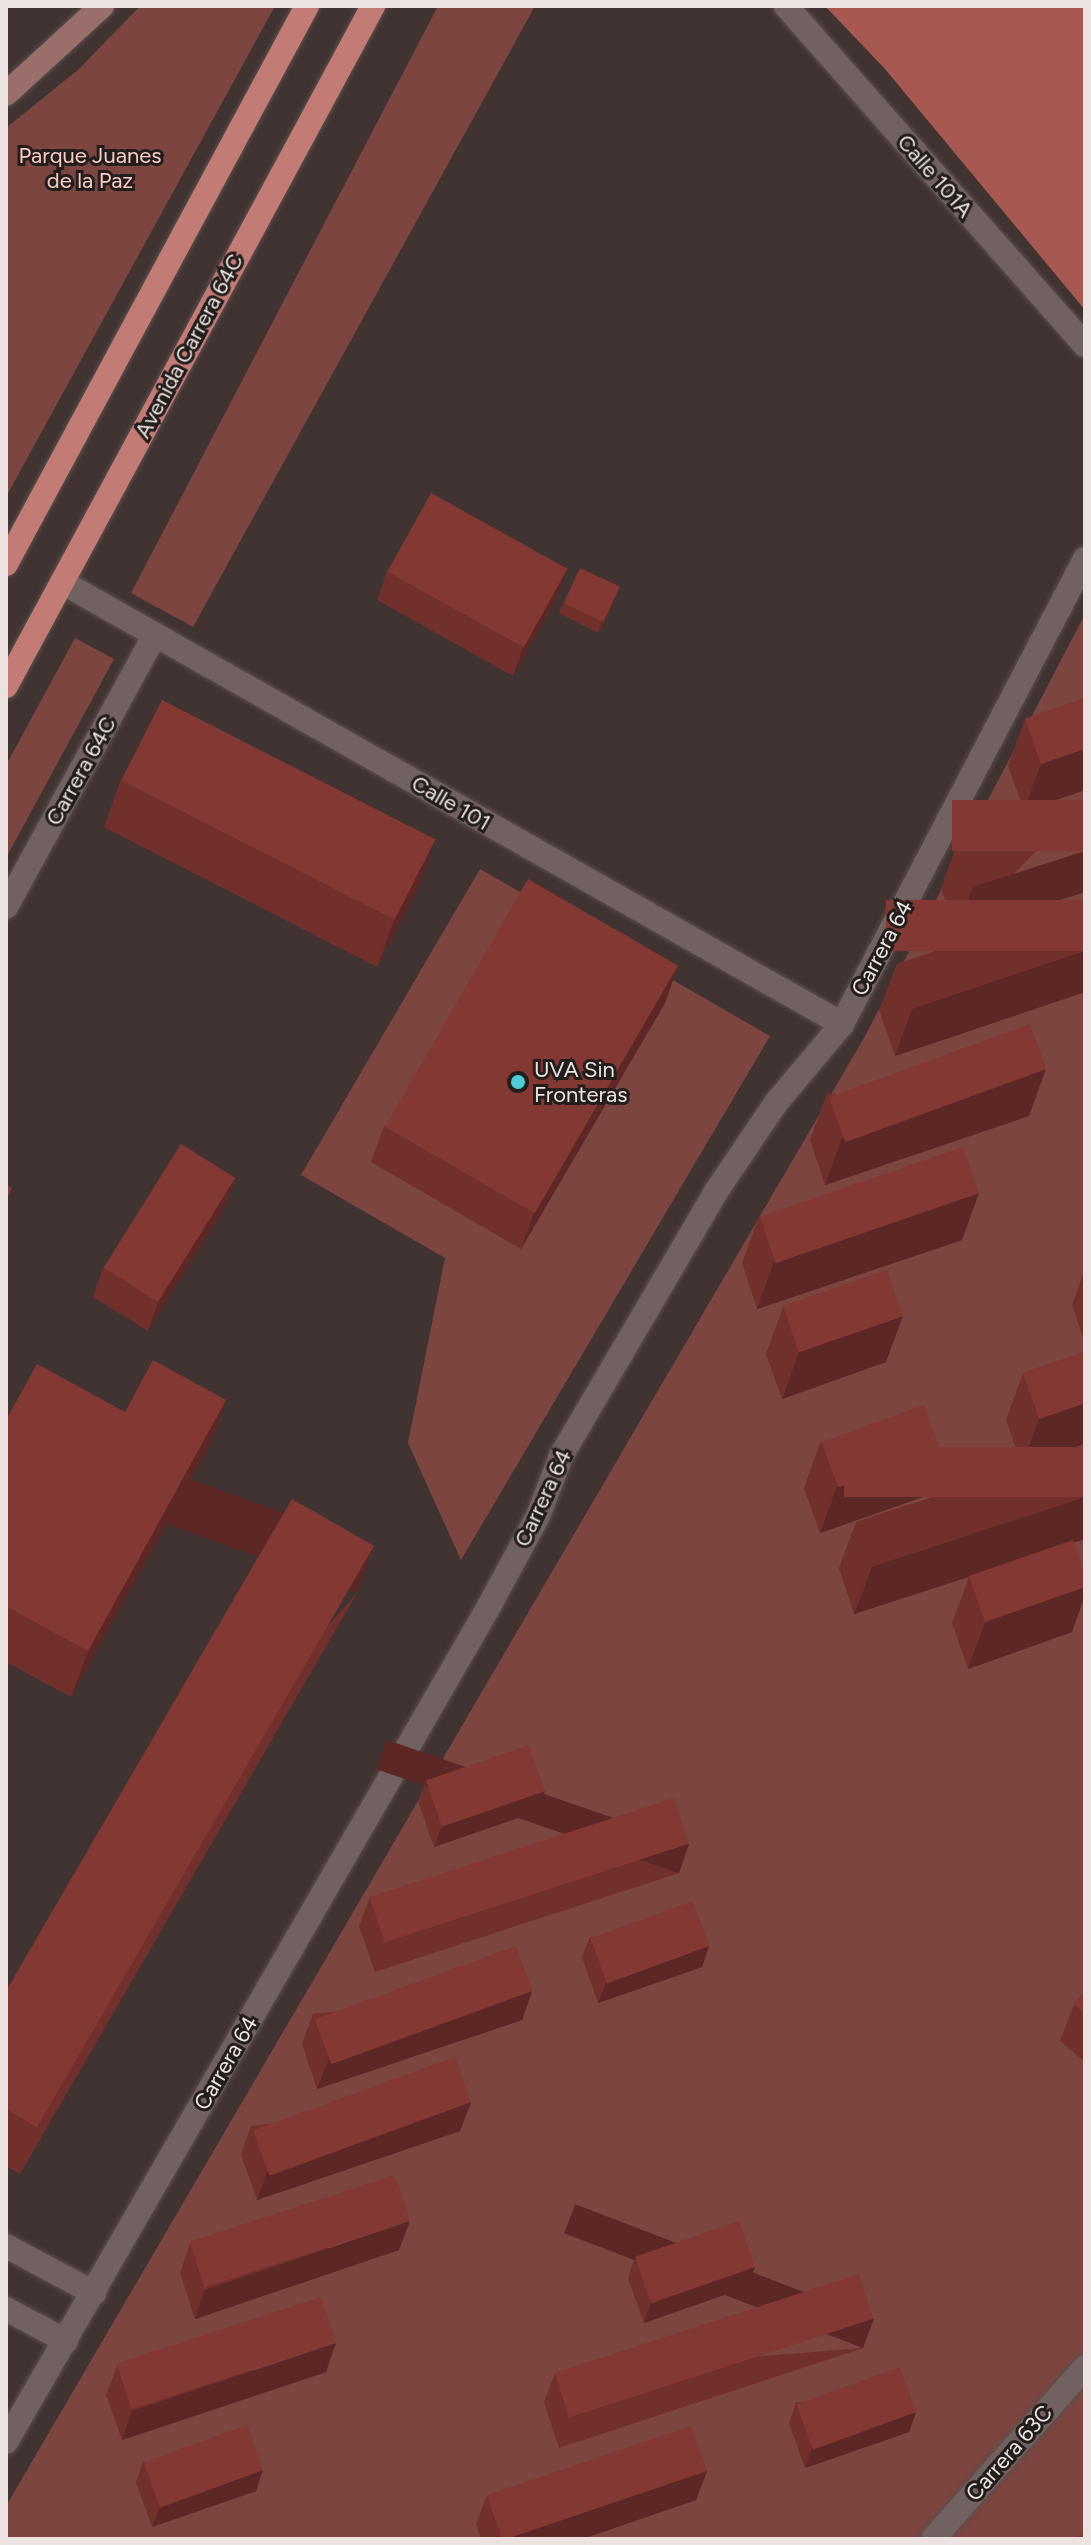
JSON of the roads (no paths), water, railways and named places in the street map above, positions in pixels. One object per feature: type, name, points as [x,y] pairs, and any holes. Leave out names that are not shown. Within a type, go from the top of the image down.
[{"type":"main road","points":[[6,94],[102,6]]},
{"type":"main road","points":[[6,564],[307,6]]},
{"type":"main road","name":"Avenida Carrera 64C","points":[[6,686],[373,6]]},
{"type":"street","name":"Calle 101A","points":[[786,6],[1085,345]]},
{"type":"street","name":"Carrera 64","points":[[6,2442],[488,1608],[538,1516],[561,1456],[715,1193],[776,1103],[842,1024],[1085,559]]},
{"type":"street","name":"Calle 101","points":[[62,582],[842,1024]]},
{"type":"street","name":"Carrera 64C","points":[[6,907],[155,635]]},
{"type":"street","points":[[6,2246],[94,2293]]},
{"type":"street","points":[[6,2309],[66,2341]]},
{"type":"street","name":"Carrera 63C","points":[[933,2539],[1085,2367]]},
{"type":"place","name":"UVA Sin Fronteras","points":[[518,1082]]},
{"type":"park label","name":"Parque Juanes de la Paz","points":[[90,168]]}]
